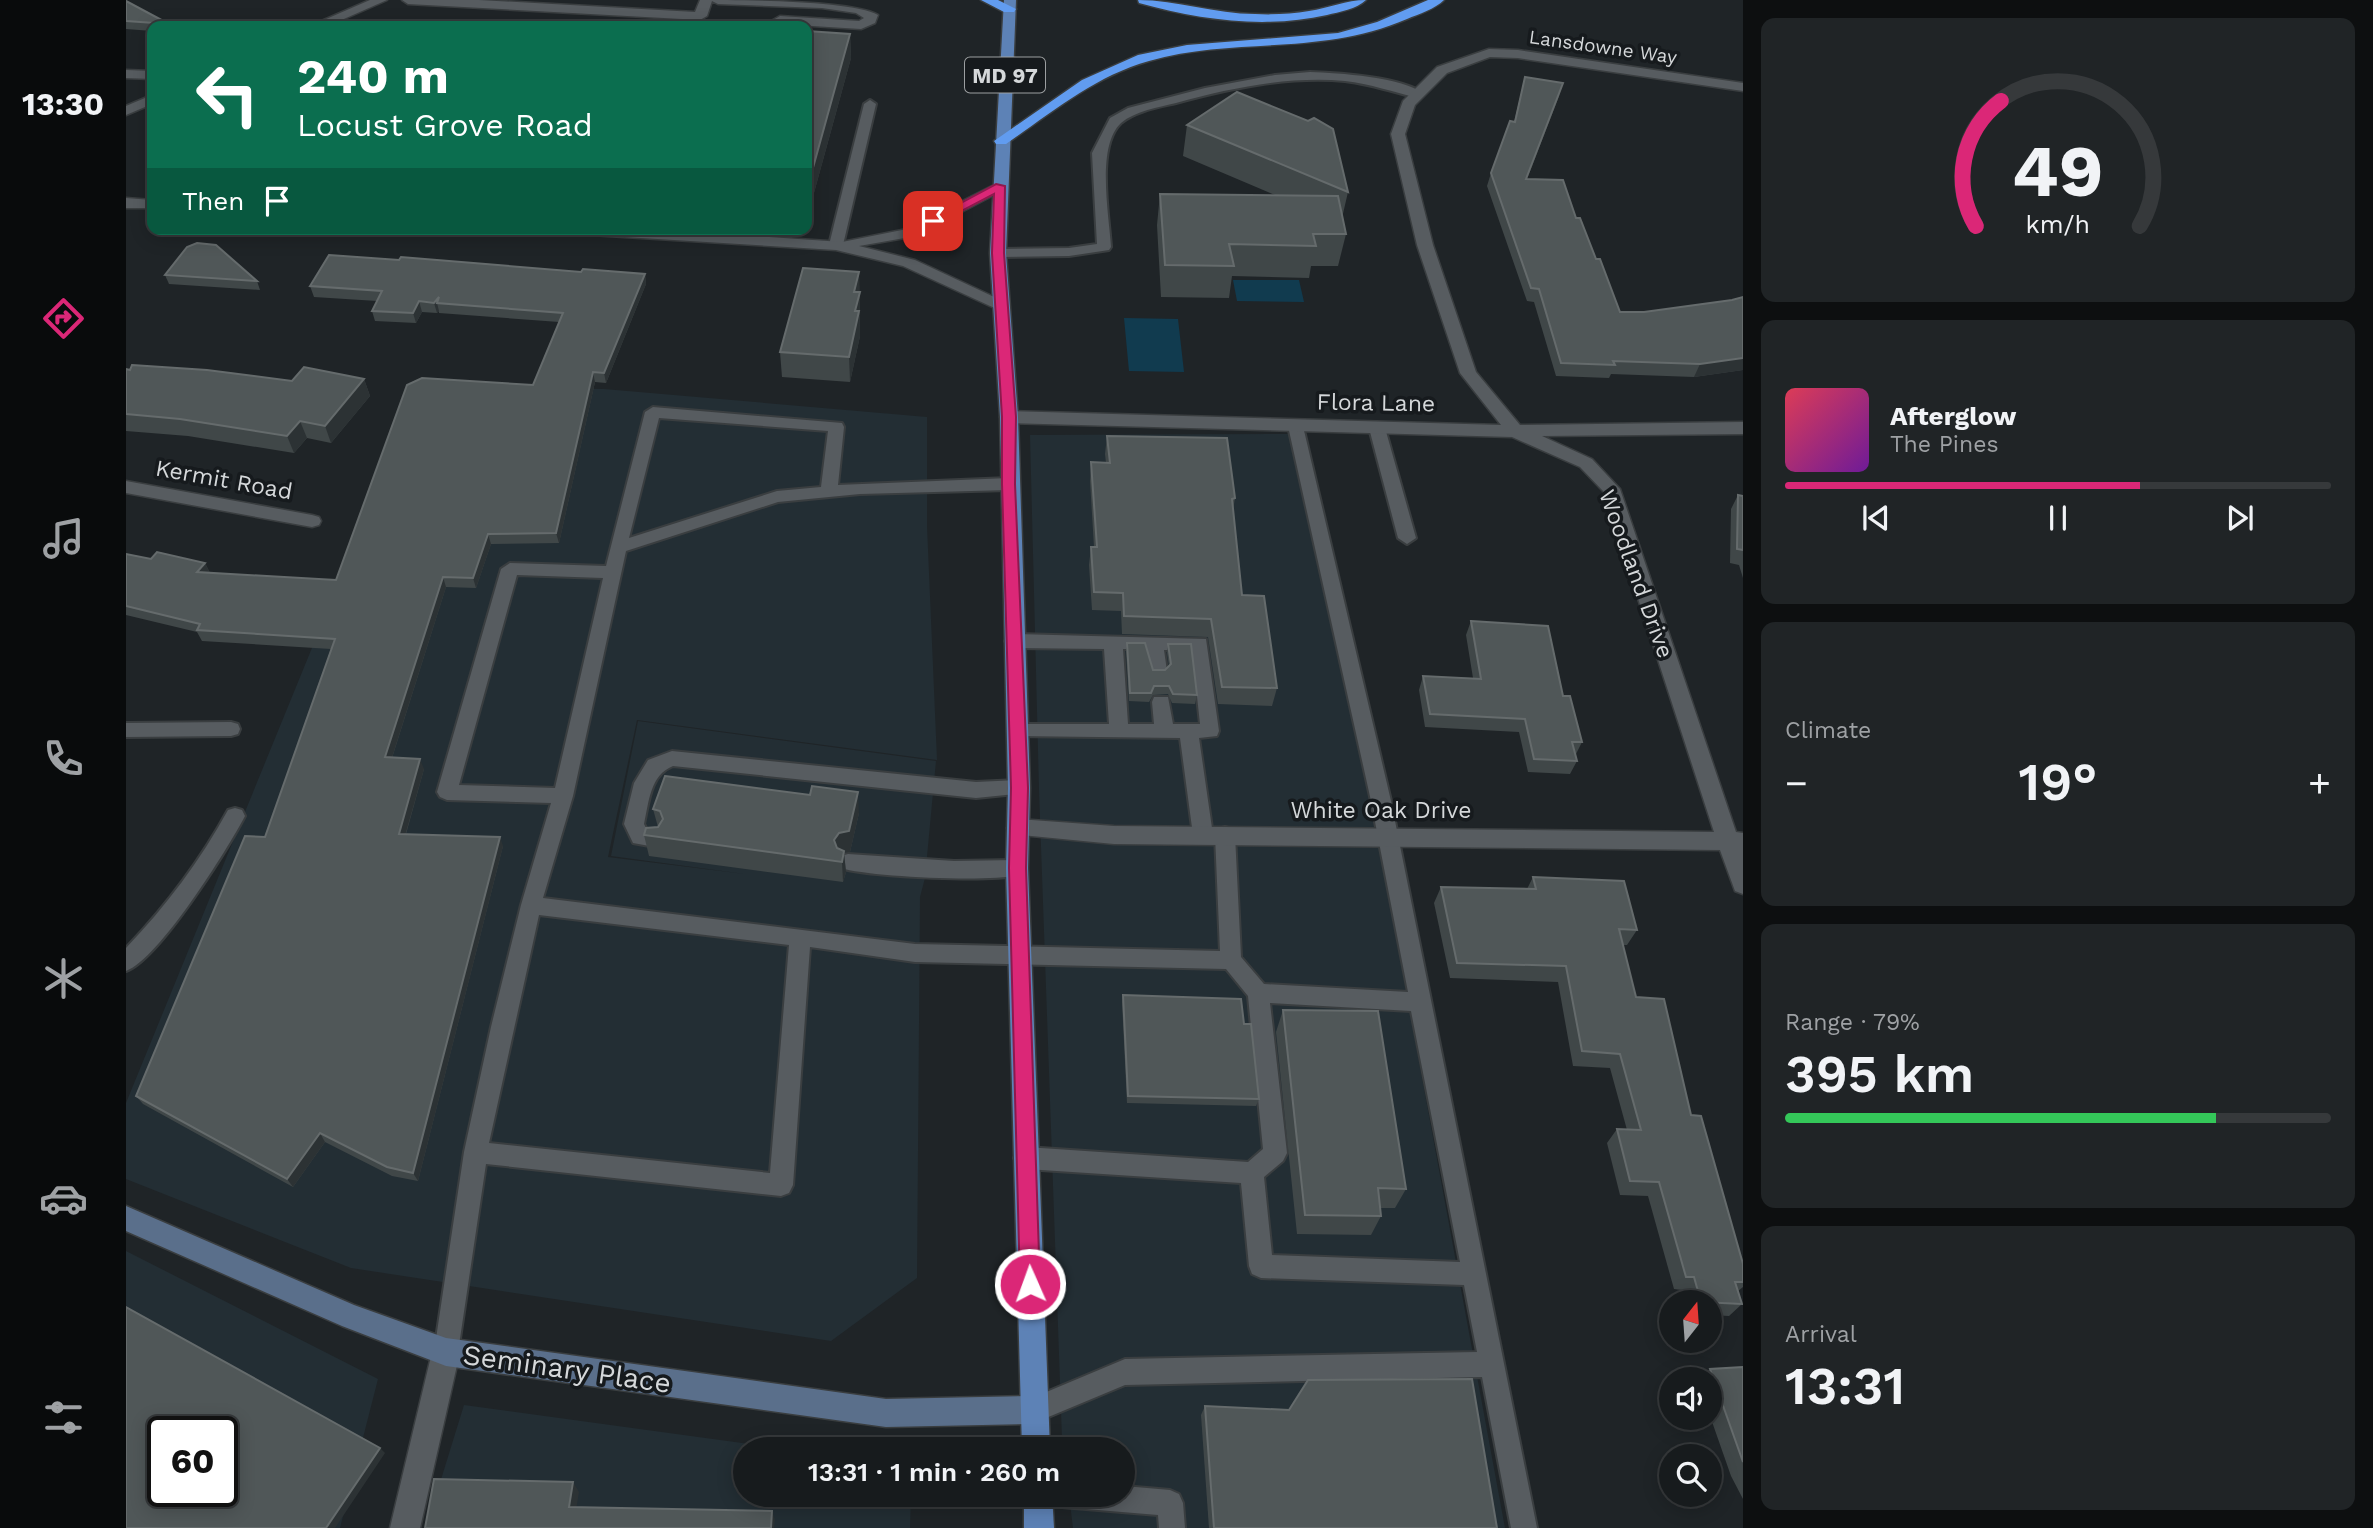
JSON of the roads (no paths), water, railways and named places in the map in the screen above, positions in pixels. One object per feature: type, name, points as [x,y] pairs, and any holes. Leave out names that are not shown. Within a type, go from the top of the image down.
[{"type":"highway","points":[[987,0],[1009,5]]},
{"type":"highway","points":[[1144,0],[1205,14],[1245,18],[1303,15],[1360,0]]},
{"type":"highway","points":[[1001,141],[1106,71],[1142,58],[1210,46],[1325,39],[1397,20],[1438,0]]},
{"type":"main road","name":"MD 97","points":[[1009,5],[998,253],[1009,417],[1020,788],[1017,868],[1035,1437]]},
{"type":"main road","points":[[1038,1507],[1039,1528]]},
{"type":"street","points":[[329,21],[381,0]]},
{"type":"street","points":[[408,0],[701,16],[706,0]]},
{"type":"street","points":[[718,0],[842,7],[864,10],[871,15],[870,20],[860,25],[812,22]]},
{"type":"street","points":[[780,20],[796,21]]},
{"type":"street","name":"Lansdowne Way","points":[[1458,62],[1489,53],[1518,54],[1743,87]]},
{"type":"street","name":"Woodland Drive","points":[[1458,62],[1442,70],[1408,104],[1398,134],[1425,245],[1468,373],[1515,430],[1586,463],[1611,489],[1735,841],[1743,885]]},
{"type":"street","points":[[126,74],[147,75]]},
{"type":"street","points":[[126,111],[147,101]]},
{"type":"street","points":[[836,245],[911,233],[1000,186]]},
{"type":"street","points":[[126,203],[147,204]]},
{"type":"street","points":[[673,235],[836,245],[909,262],[1001,306]]},
{"type":"street","name":"Flora Lane","points":[[1009,417],[1377,428],[1743,428]]},
{"type":"street","name":"Kermit Road","points":[[126,487],[312,521]]},
{"type":"street","name":"White Oak Drive","points":[[1018,828],[1114,835],[1735,841]]},
{"type":"street","name":"Seminary Place","points":[[126,1218],[351,1317],[446,1352],[886,1413],[1034,1410]]},
{"type":"street","points":[[405,1528],[446,1352]]},
{"type":"lane","points":[[998,253],[1069,252],[1104,247],[1099,153],[1115,121],[1133,111],[1264,78],[1333,74],[1388,82],[1418,94]]},
{"type":"lane","points":[[836,245],[870,104]]},
{"type":"lane","points":[[446,1352],[476,1152],[502,1027],[531,905],[563,796],[613,572],[653,412],[836,427],[829,491]]},
{"type":"lane","points":[[1296,426],[1387,836],[1524,1528]]},
{"type":"lane","points":[[1377,428],[1407,538]]},
{"type":"lane","points":[[619,547],[777,498],[829,491],[1009,484]]},
{"type":"lane","points":[[563,796],[447,792],[510,569],[613,572]]},
{"type":"lane","points":[[1014,641],[1200,643],[1210,731],[1018,731]]},
{"type":"lane","points":[[1113,642],[1119,731]]},
{"type":"lane","points":[[1154,643],[1158,671]]},
{"type":"lane","points":[[1161,702],[1164,731]]},
{"type":"lane","points":[[126,730],[231,729]]},
{"type":"lane","points":[[1026,1158],[1252,1173],[1275,1153],[1258,993],[1231,960],[1214,835],[1189,731]]},
{"type":"lane","points":[[655,839],[640,837],[634,824],[637,805],[644,783],[655,765],[672,758],[976,790],[1020,788]]},
{"type":"lane","points":[[126,962],[184,898],[207,867],[235,816]]},
{"type":"lane","points":[[848,862],[960,869],[1017,868]]},
{"type":"lane","points":[[531,905],[800,937],[898,952],[1231,960]]},
{"type":"lane","points":[[476,1152],[781,1185],[800,937]]},
{"type":"lane","points":[[1258,993],[1421,1002]]},
{"type":"lane","points":[[1252,1173],[1261,1266],[1474,1274]]},
{"type":"lane","points":[[1034,1410],[1125,1372],[1492,1364]]},
{"type":"lane","points":[[1135,1500],[1170,1503],[1172,1528]]}]
